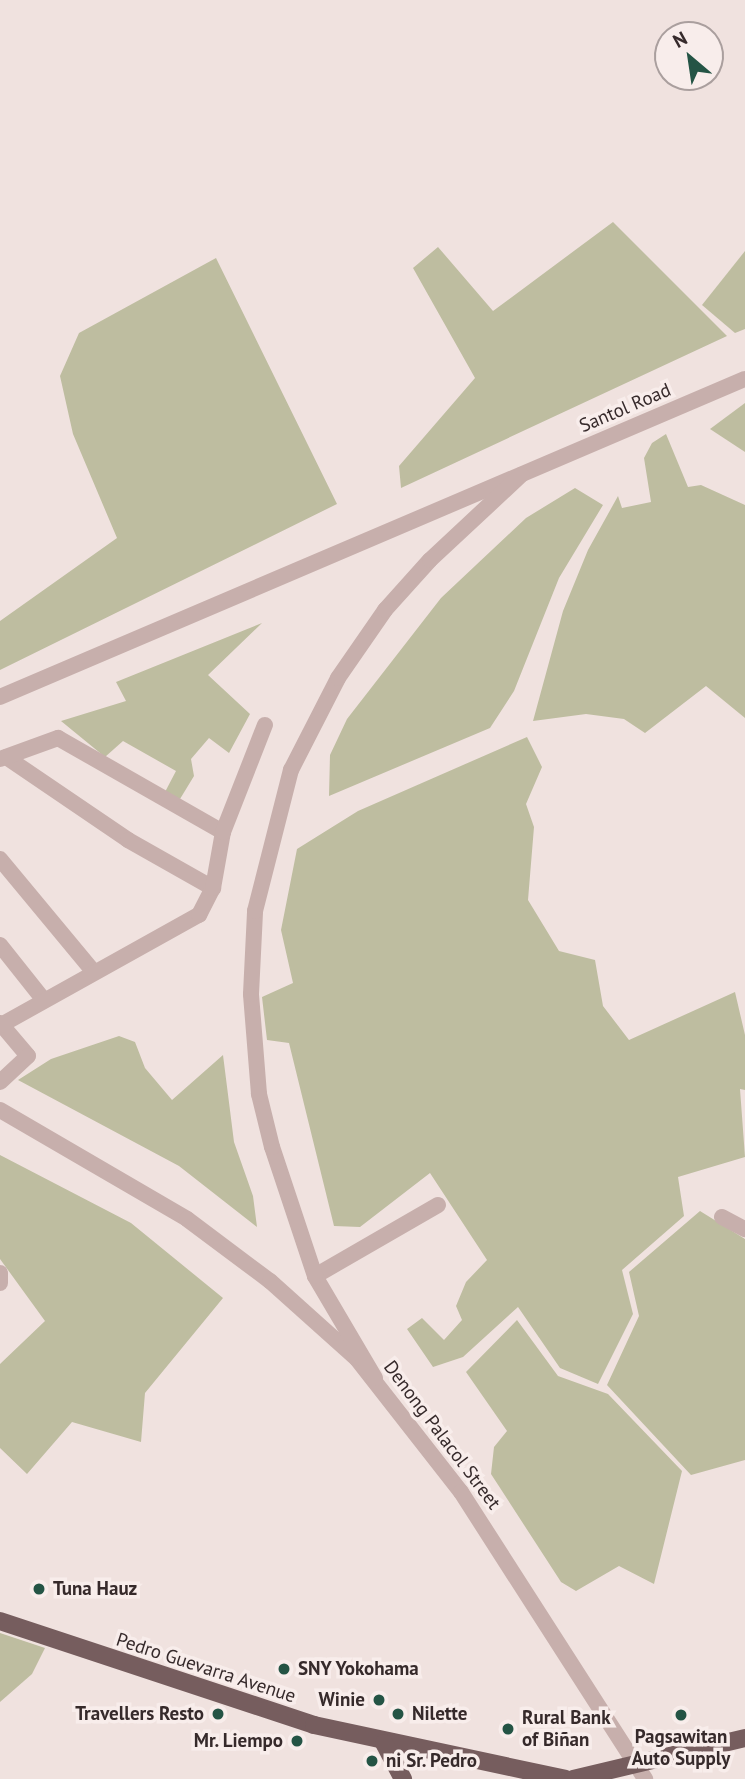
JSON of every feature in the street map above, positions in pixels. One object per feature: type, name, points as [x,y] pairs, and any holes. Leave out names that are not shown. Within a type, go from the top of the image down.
[{"type":"main road","name":"Pedro Guevarra Avenue","points":[[0,1621],[267,1711],[384,1743],[565,1779]]},
{"type":"main road","points":[[573,1779],[640,1772],[745,1738]]},
{"type":"main road","points":[[384,1743],[403,1779]]},
{"type":"street","name":"Santol Road","points":[[0,697],[745,379]]},
{"type":"street","points":[[375,1378],[315,1276],[281,1182],[259,1094],[250,945],[272,837],[300,749],[361,642],[430,560],[522,475]]},
{"type":"street","points":[[0,1082],[28,1056],[1,1024],[93,971],[188,924],[199,915],[213,888],[223,832],[265,725]]},
{"type":"street","points":[[3,758],[58,738],[223,832]]},
{"type":"street","points":[[3,758],[128,840],[213,888]]},
{"type":"street","points":[[0,859],[93,971]]},
{"type":"street","points":[[0,945],[43,999]]},
{"type":"street","name":"Denong Palacol Street","points":[[0,1110],[95,1162],[227,1247],[375,1378],[461,1492],[640,1772]]},
{"type":"street","points":[[315,1276],[438,1205]]},
{"type":"street","points":[[722,1217],[745,1229]]},
{"type":"street","points":[[0,1273],[0,1283]]},
{"type":"green space","points":[[613,222],[727,336],[401,488],[399,466],[475,378],[413,268],[438,247],[493,311]]},
{"type":"green space","points":[[745,251],[745,329],[735,333],[702,305]]},
{"type":"green space","points":[[216,258],[337,504],[0,670],[0,621],[117,538],[73,434],[60,376],[79,333]]},
{"type":"green space","points":[[745,403],[745,452],[710,429]]},
{"type":"green space","points":[[666,434],[688,487],[701,485],[745,505],[745,718],[706,686],[645,733],[624,719],[586,714],[533,721],[563,611],[588,550],[618,496],[622,508],[651,502],[644,458],[652,443]]},
{"type":"green space","points":[[575,488],[603,505],[559,578],[514,691],[490,728],[329,796],[330,755],[347,719],[441,598],[526,518]]},
{"type":"green space","points":[[262,623],[208,675],[250,714],[229,753],[209,738],[191,759],[194,776],[180,799],[165,792],[176,771],[123,741],[105,757],[61,721],[126,701],[116,682]]},
{"type":"green space","points":[[527,737],[542,767],[526,804],[534,827],[528,900],[559,951],[595,960],[603,1006],[629,1040],[735,992],[745,1035],[745,1090],[740,1089],[745,1157],[678,1177],[684,1216],[622,1270],[633,1314],[598,1384],[560,1368],[518,1307],[463,1357],[433,1367],[407,1329],[422,1318],[444,1340],[462,1320],[456,1306],[466,1282],[487,1260],[430,1173],[360,1227],[334,1226],[289,1043],[267,1040],[262,997],[293,983],[281,930],[297,849],[358,811]]},
{"type":"green space","points":[[119,1036],[135,1042],[145,1068],[172,1100],[223,1055],[234,1142],[253,1196],[257,1227],[179,1166],[18,1080],[51,1059]]},
{"type":"green space","points":[[0,1155],[131,1223],[223,1298],[145,1393],[141,1442],[72,1422],[27,1474],[0,1448],[0,1364],[45,1321],[0,1259]]},
{"type":"green space","points":[[700,1211],[745,1239],[745,1460],[691,1475],[607,1385],[639,1316],[629,1272]]},
{"type":"green space","points":[[517,1320],[558,1376],[608,1394],[682,1471],[654,1584],[619,1566],[576,1591],[561,1582],[491,1474],[494,1447],[507,1431],[466,1372]]},
{"type":"green space","points":[[0,1633],[45,1648],[32,1674],[0,1702]]},
{"type":"place","name":"Tuna Hauz","points":[[39,1589]]},
{"type":"place","name":"SNY Yokohama","points":[[284,1669]]},
{"type":"place","name":"Winie","points":[[379,1700]]},
{"type":"place","name":"Travellers Resto","points":[[218,1714]]},
{"type":"place","name":"Nilette","points":[[398,1714]]},
{"type":"place","name":"Pagsawitan Auto Supply","points":[[681,1715]]},
{"type":"place","name":"Rural Bank of Biñan","points":[[508,1729]]},
{"type":"place","name":"Mr. Liempo","points":[[297,1741]]},
{"type":"place","name":"ni Sr. Pedro","points":[[372,1761]]}]
